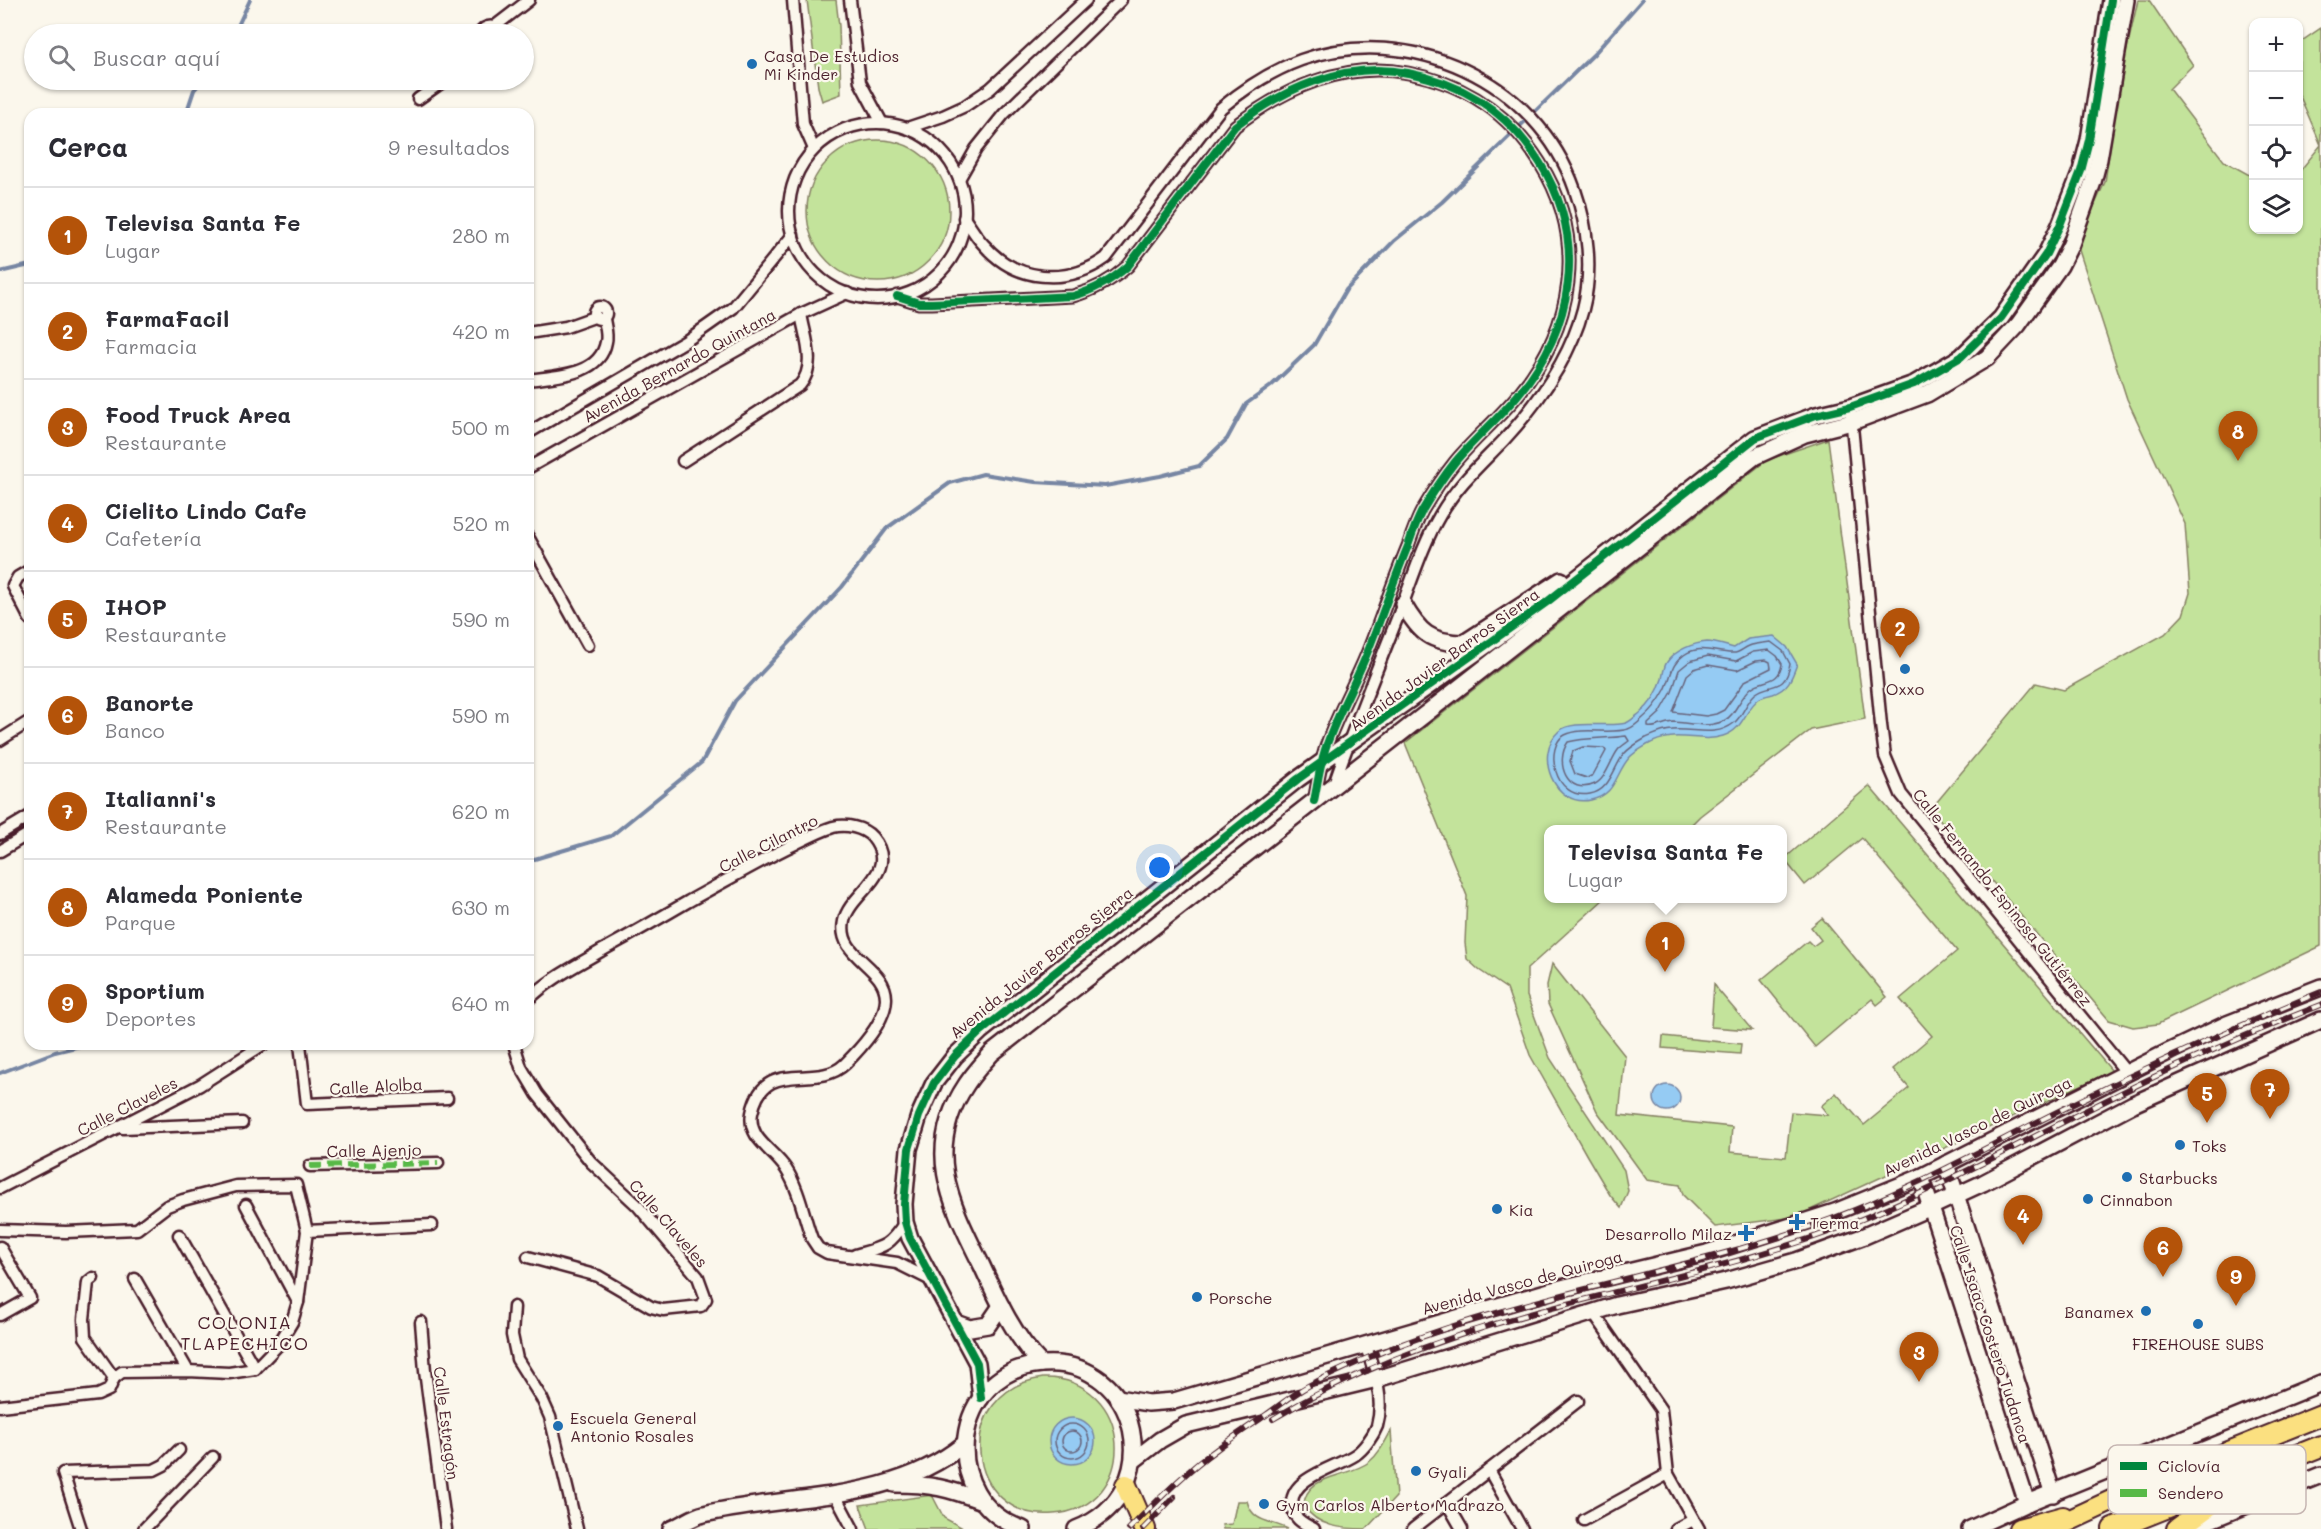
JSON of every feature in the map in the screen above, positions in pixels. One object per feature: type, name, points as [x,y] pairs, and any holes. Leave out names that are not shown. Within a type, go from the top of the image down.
[{"type":"highway","points":[[2248,1445],[2321,1415]]},
{"type":"highway","points":[[1126,1485],[1145,1529]]},
{"type":"highway","points":[[2051,1529],[2108,1503]]},
{"type":"highway","points":[[2019,1529],[2086,1512]]},
{"type":"highway","points":[[2113,1529],[2151,1514]]},
{"type":"highway","points":[[2177,1529],[2198,1514]]},
{"type":"street","points":[[505,24],[529,0]]},
{"type":"street","points":[[794,0],[803,124],[814,149]]},
{"type":"street","points":[[850,0],[861,82],[882,123]]},
{"type":"street","points":[[907,128],[943,117],[965,106],[990,89],[1086,0]]},
{"type":"street","points":[[959,179],[976,149],[1004,114],[1121,0]]},
{"type":"street","name":"Avenida Javier Barros Sierra","points":[[1041,1364],[1023,1343],[1001,1306],[957,1216],[946,1186],[943,1165],[945,1141],[951,1113],[965,1085],[992,1053],[1754,457],[1914,384],[1961,357],[2001,318],[2046,254],[2060,225],[2081,171],[2096,102],[2111,0]]},
{"type":"street","name":"Avenida Javier Barros Sierra","points":[[981,1398],[977,1363],[910,1238],[905,1222],[904,1204],[909,1149],[918,1116],[934,1083],[955,1056],[980,1032],[1322,762],[1547,602],[1755,438],[1816,415],[1851,414],[1927,394],[1987,358],[2018,325],[2060,266],[2071,244],[2099,159],[2126,0]]},
{"type":"street","points":[[964,219],[998,259],[1016,269],[1039,276],[1061,277],[1079,273],[1106,258],[1195,140],[1228,101],[1269,74],[1302,60],[1352,49],[1400,49],[1440,58],[1480,76],[1516,101],[1550,139],[1570,176],[1583,213],[1588,253],[1588,277],[1583,307],[1574,336],[1559,368],[1536,403],[1505,439],[1471,472],[1439,516],[1347,745],[1333,787]]},
{"type":"street","points":[[897,296],[919,303],[1073,296],[1091,291],[1112,280],[1128,266],[1235,126],[1256,110],[1311,81],[1353,71],[1397,71],[1436,78],[1472,94],[1506,119],[1533,152],[1551,181],[1565,215],[1569,250],[1568,275],[1557,331],[1537,370],[1525,387],[1456,460],[1421,514],[1366,656],[1326,745],[1314,801]]},
{"type":"street","points":[[418,99],[431,90]]},
{"type":"street","points":[[882,123],[907,128],[929,140],[947,157],[959,179],[965,203],[964,228],[955,252],[940,272],[920,287],[897,296],[872,298],[847,293],[825,282],[807,264],[794,242],[789,218],[790,193],[799,170],[814,149],[834,134],[857,125],[882,123]]},
{"type":"street","name":"Avenida Bernardo Quintana","points":[[534,430],[686,341],[733,308],[793,235]]},
{"type":"street","name":"Avenida Bernardo Quintana","points":[[534,465],[801,314],[847,293]]},
{"type":"street","points":[[683,461],[800,385],[807,376],[810,359],[801,314]]},
{"type":"street","points":[[534,332],[566,327],[599,318],[607,341],[601,357],[582,371],[534,379]]},
{"type":"street","name":"Calle Fernando Espinosa Gutiérrez","points":[[1851,414],[1881,725],[1889,769],[1901,794],[2126,1072]]},
{"type":"street","points":[[534,548],[588,645]]},
{"type":"street","points":[[1403,604],[1413,621],[1432,638],[1451,643],[1464,642],[1615,548]]},
{"type":"street","points":[[24,574],[18,577],[13,586],[24,607]]},
{"type":"street","points":[[0,740],[24,725]]},
{"type":"street","points":[[0,834],[24,820]]},
{"type":"street","name":"Calle Cilantro","points":[[534,995],[566,971],[771,855],[813,835],[834,827],[848,826],[862,830],[871,836],[877,846],[880,868],[875,878],[849,909],[844,921],[844,932],[847,942],[878,975],[885,988],[885,1013],[868,1039],[843,1066],[828,1073],[786,1077],[770,1082],[760,1091],[751,1116],[752,1127],[758,1139],[786,1169],[812,1239],[818,1248],[827,1253],[897,1263],[933,1281]]},
{"type":"street","points":[[1,849],[24,836]]},
{"type":"street","name":"Avenida Vasco de Quiroga","points":[[1118,1398],[1148,1402],[1174,1401],[1553,1290],[1707,1253],[1835,1212],[1921,1177],[2126,1072],[2227,1024],[2321,987]]},
{"type":"street","points":[[1134,1460],[1160,1440],[1186,1425],[1377,1379],[1593,1312],[1726,1281],[1796,1261],[1862,1237],[1932,1207],[2133,1104],[2321,1020]]},
{"type":"street","name":"Calle Claveles","points":[[0,1188],[209,1080],[255,1050]]},
{"type":"street","name":"Calle Alolba","points":[[302,1050],[307,1104],[447,1098]]},
{"type":"street","name":"Calle Claveles","points":[[516,1050],[521,1067],[537,1094],[591,1162],[637,1205],[698,1277],[706,1299],[701,1306],[663,1310],[651,1307],[598,1276],[528,1257]]},
{"type":"street","points":[[120,1128],[242,1123]]},
{"type":"street","name":"Calle Ajenjo","points":[[310,1166],[438,1163]]},
{"type":"street","name":"Calle Isaac Costero Tudanca","points":[[1946,1164],[2054,1494]]},
{"type":"street","name":"Calle Isaac Costero Tudanca","points":[[1921,1177],[2027,1503]]},
{"type":"street","points":[[0,1230],[66,1232],[137,1229],[167,1206],[183,1200],[236,1186],[296,1185],[307,1231],[298,1302],[292,1322],[278,1346],[255,1369],[229,1373],[122,1372],[114,1378],[109,1390],[98,1395],[0,1406]]},
{"type":"street","points":[[246,1205],[298,1302]]},
{"type":"street","name":"Calle Cilantro","points":[[852,1256],[886,1246],[896,1237],[905,1222]]},
{"type":"street","points":[[307,1231],[432,1225]]},
{"type":"street","points":[[179,1235],[255,1369]]},
{"type":"street","points":[[0,1247],[30,1298],[0,1316]]},
{"type":"street","points":[[93,1278],[88,1282],[84,1319],[85,1337],[114,1378]]},
{"type":"street","points":[[135,1280],[188,1371]]},
{"type":"street","points":[[956,1323],[970,1328],[988,1325],[1001,1306]]},
{"type":"street","points":[[514,1307],[512,1335],[517,1359],[542,1399],[550,1417],[577,1529]]},
{"type":"street","points":[[1593,1312],[1661,1410],[1668,1474],[1696,1524],[1676,1529]]},
{"type":"street","name":"Calle Estragón","points":[[421,1322],[425,1371],[446,1529]]},
{"type":"street","points":[[1314,1529],[1298,1520],[1292,1510],[1292,1499],[1296,1488],[1306,1480],[1356,1455],[1367,1444],[1376,1427],[1380,1405],[1377,1379],[1365,1344]]},
{"type":"street","points":[[1023,1529],[994,1513],[982,1501],[968,1474],[964,1444],[969,1420],[988,1389],[1008,1374],[1041,1364],[1063,1365],[1084,1371],[1102,1382],[1118,1398],[1132,1427],[1134,1460],[1126,1485],[1106,1512],[1091,1523],[1077,1529]]},
{"type":"street","points":[[2172,1445],[2321,1383]]},
{"type":"street","points":[[1413,1529],[1578,1401]]},
{"type":"street","points":[[885,1484],[927,1468],[948,1457],[964,1444]]},
{"type":"street","points":[[81,1529],[63,1473],[154,1470],[164,1465],[179,1450]]},
{"type":"street","points":[[144,1529],[213,1457]]},
{"type":"street","points":[[1489,1470],[1522,1529]]},
{"type":"street","points":[[1970,1529],[2027,1503],[2108,1472]]},
{"type":"street","points":[[1584,1520],[1668,1474]]},
{"type":"street","points":[[2306,1481],[2321,1475]]},
{"type":"street","points":[[677,1528],[702,1514],[885,1484],[929,1484],[982,1501]]},
{"type":"street","points":[[834,1493],[853,1529]]},
{"type":"street","points":[[1447,1503],[1462,1529]]},
{"type":"street","points":[[2188,1529],[2225,1514]]},
{"type":"green space","points":[[807,0],[836,0],[841,94],[822,101],[818,87]]},
{"type":"green space","points":[[2138,0],[2149,0],[2193,65],[2169,89],[2224,161],[2249,175],[2249,234],[2303,234],[2303,167],[2321,145],[2321,946],[2158,1024],[2133,1027],[2109,1020],[1931,809],[2036,683],[2064,690],[2165,634],[2183,615],[2190,593],[2185,524],[2127,399],[2077,244],[2105,182],[2119,84]]},
{"type":"green space","points":[[2321,28],[2321,145],[2303,103],[2303,40]]},
{"type":"green space","points":[[878,140],[905,146],[928,161],[943,184],[949,211],[943,238],[928,261],[905,276],[878,282],[851,276],[828,261],[813,238],[807,211],[813,184],[828,161],[851,146]]},
{"type":"green space","points":[[1828,439],[1865,719],[1811,730],[1691,825],[1544,825],[1544,903],[1600,903],[1527,969],[1527,996],[1550,1058],[1624,1170],[1628,1191],[1621,1208],[1610,1195],[1530,1055],[1507,989],[1467,959],[1465,943],[1467,896],[1405,743],[1767,460]]},
{"type":"green space","points":[[1869,786],[2112,1071],[1795,1217],[1715,1227],[1683,1195],[1680,1185],[1647,1180],[1597,1111],[1548,1004],[1547,985],[1552,964],[1625,1056],[1619,1115],[1732,1127],[1730,1152],[1786,1157],[1791,1112],[1828,1115],[1821,1106],[1836,1093],[1864,1125],[1909,1088],[1893,1069],[1932,1036],[1900,999],[1957,951],[1862,838],[1805,885],[1787,863],[1787,856]]},
{"type":"green space","points":[[1822,918],[1887,997],[1877,1005],[1872,999],[1815,1047],[1761,980],[1808,941],[1813,946],[1821,940],[1811,927]]},
{"type":"green space","points":[[1714,984],[1718,990],[1752,1030],[1711,1027]]},
{"type":"green space","points":[[1663,1036],[1741,1044],[1740,1054],[1662,1048]]},
{"type":"green space","points":[[1043,1378],[1073,1383],[1096,1398],[1110,1419],[1116,1443],[1113,1468],[1102,1490],[1082,1506],[1053,1514],[1023,1511],[1001,1497],[986,1477],[980,1453],[982,1428],[993,1405],[1013,1388]]},
{"type":"green space","points":[[1391,1431],[1396,1497],[1366,1529],[1323,1523],[1309,1513],[1304,1506],[1311,1488],[1319,1482],[1369,1462],[1379,1452]]},
{"type":"green space","points":[[932,1495],[944,1518],[961,1527],[956,1529],[869,1529],[860,1505]]},
{"type":"green space","points":[[1237,1501],[1247,1501],[1253,1513],[1258,1517],[1288,1529],[1223,1529],[1222,1525],[1232,1524]]},
{"type":"water","points":[[1774,636],[1787,647],[1797,664],[1793,674],[1782,689],[1761,697],[1736,729],[1713,738],[1667,738],[1647,745],[1629,758],[1606,794],[1591,800],[1578,800],[1567,796],[1558,788],[1551,777],[1548,753],[1551,741],[1559,731],[1573,725],[1618,724],[1630,721],[1654,697],[1670,658],[1685,648],[1707,642],[1734,648],[1748,639]]},
{"type":"water","points":[[1667,1085],[1676,1089],[1680,1098],[1676,1107],[1667,1111],[1658,1107],[1654,1098],[1658,1089]]},
{"type":"water","points":[[1072,1418],[1081,1419],[1089,1424],[1094,1432],[1094,1450],[1089,1458],[1081,1463],[1072,1464],[1063,1463],[1055,1458],[1050,1450],[1049,1441],[1050,1432],[1055,1424],[1063,1419]]},
{"type":"waterway","points":[[239,24],[250,0]]},
{"type":"waterway","points":[[534,859],[611,836],[702,762],[735,701],[842,587],[887,528],[950,483],[983,474],[1035,482],[1105,486],[1199,466],[1227,439],[1246,404],[1271,386],[1314,345],[1346,290],[1394,241],[1442,202],[1594,54],[1642,0]]},
{"type":"waterway","points":[[188,108],[194,90]]},
{"type":"waterway","points":[[0,272],[24,266]]},
{"type":"waterway","points":[[0,1073],[63,1050]]},
{"type":"railway","points":[[1129,1529],[1182,1477],[1229,1440],[1303,1389],[1378,1353],[1506,1310],[1704,1259],[1834,1218],[1923,1180],[2162,1061],[2321,992]]},
{"type":"railway","points":[[1273,1419],[1369,1369],[1471,1331],[1730,1263],[1842,1227],[1941,1183],[2184,1063],[2321,1005]]},
{"type":"railway","points":[[1143,1529],[1174,1497]]},
{"type":"marked path","points":[[310,1166],[438,1163]]},
{"type":"cycle path","points":[[981,1398],[977,1363],[910,1238],[905,1222],[904,1204],[909,1149],[919,1116],[934,1083],[955,1056],[980,1032],[1298,779],[1547,602],[1755,438],[1816,415],[1850,407],[1914,384],[1961,357],[2001,318],[2046,254],[2060,225],[2081,171],[2089,140],[2111,0]]},
{"type":"cycle path","points":[[897,296],[919,303],[932,303],[1073,296],[1096,288],[1128,266],[1235,126],[1254,112],[1295,89],[1338,74],[1384,70],[1408,73],[1449,85],[1467,93],[1500,115],[1528,145],[1555,192],[1565,222],[1569,253],[1568,283],[1562,313],[1551,342],[1536,370],[1510,404],[1455,462],[1420,515],[1366,656],[1327,744],[1314,801]]},
{"type":"place","name":"Casa De Estudios Mi Kinder","points":[[752,64]]},
{"type":"place","name":"Alameda Poniente","points":[[2238,461]]},
{"type":"place","name":"FarmaFacil","points":[[1900,658]]},
{"type":"place","name":"Oxxo","points":[[1905,669]]},
{"type":"place","name":"Televisa Santa Fe","points":[[1665,972]]},
{"type":"place","name":"Italianni's","points":[[2270,1119]]},
{"type":"place","name":"IHOP","points":[[2207,1123]]},
{"type":"place","name":"Toks","points":[[2180,1145]]},
{"type":"place","name":"Starbucks","points":[[2127,1177]]},
{"type":"place","name":"Cinnabon","points":[[2088,1199]]},
{"type":"place","name":"Kia","points":[[1497,1209]]},
{"type":"place","name":"Terma","points":[[1797,1222]]},
{"type":"place","name":"Desarrollo Milaz","points":[[1746,1233]]},
{"type":"place","name":"Cielito Lindo Cafe","points":[[2023,1245]]},
{"type":"place","name":"Banorte","points":[[2163,1277]]},
{"type":"place","name":"Porsche","points":[[1197,1297]]},
{"type":"place","name":"Sportium","points":[[2236,1306]]},
{"type":"place","name":"Banamex","points":[[2146,1311]]},
{"type":"place","name":"FIREHOUSE SUBS","points":[[2198,1324]]},
{"type":"place","name":"Food Truck Area","points":[[1919,1382]]},
{"type":"place","name":"Escuela General Antonio Rosales","points":[[558,1426]]},
{"type":"place","name":"Gyali","points":[[1416,1471]]},
{"type":"place","name":"Gym Carlos Alberto Madrazo","points":[[1264,1504]]},
{"type":"district","name":"COLONIA TLAPECHICO","points":[[245,1332]]}]
